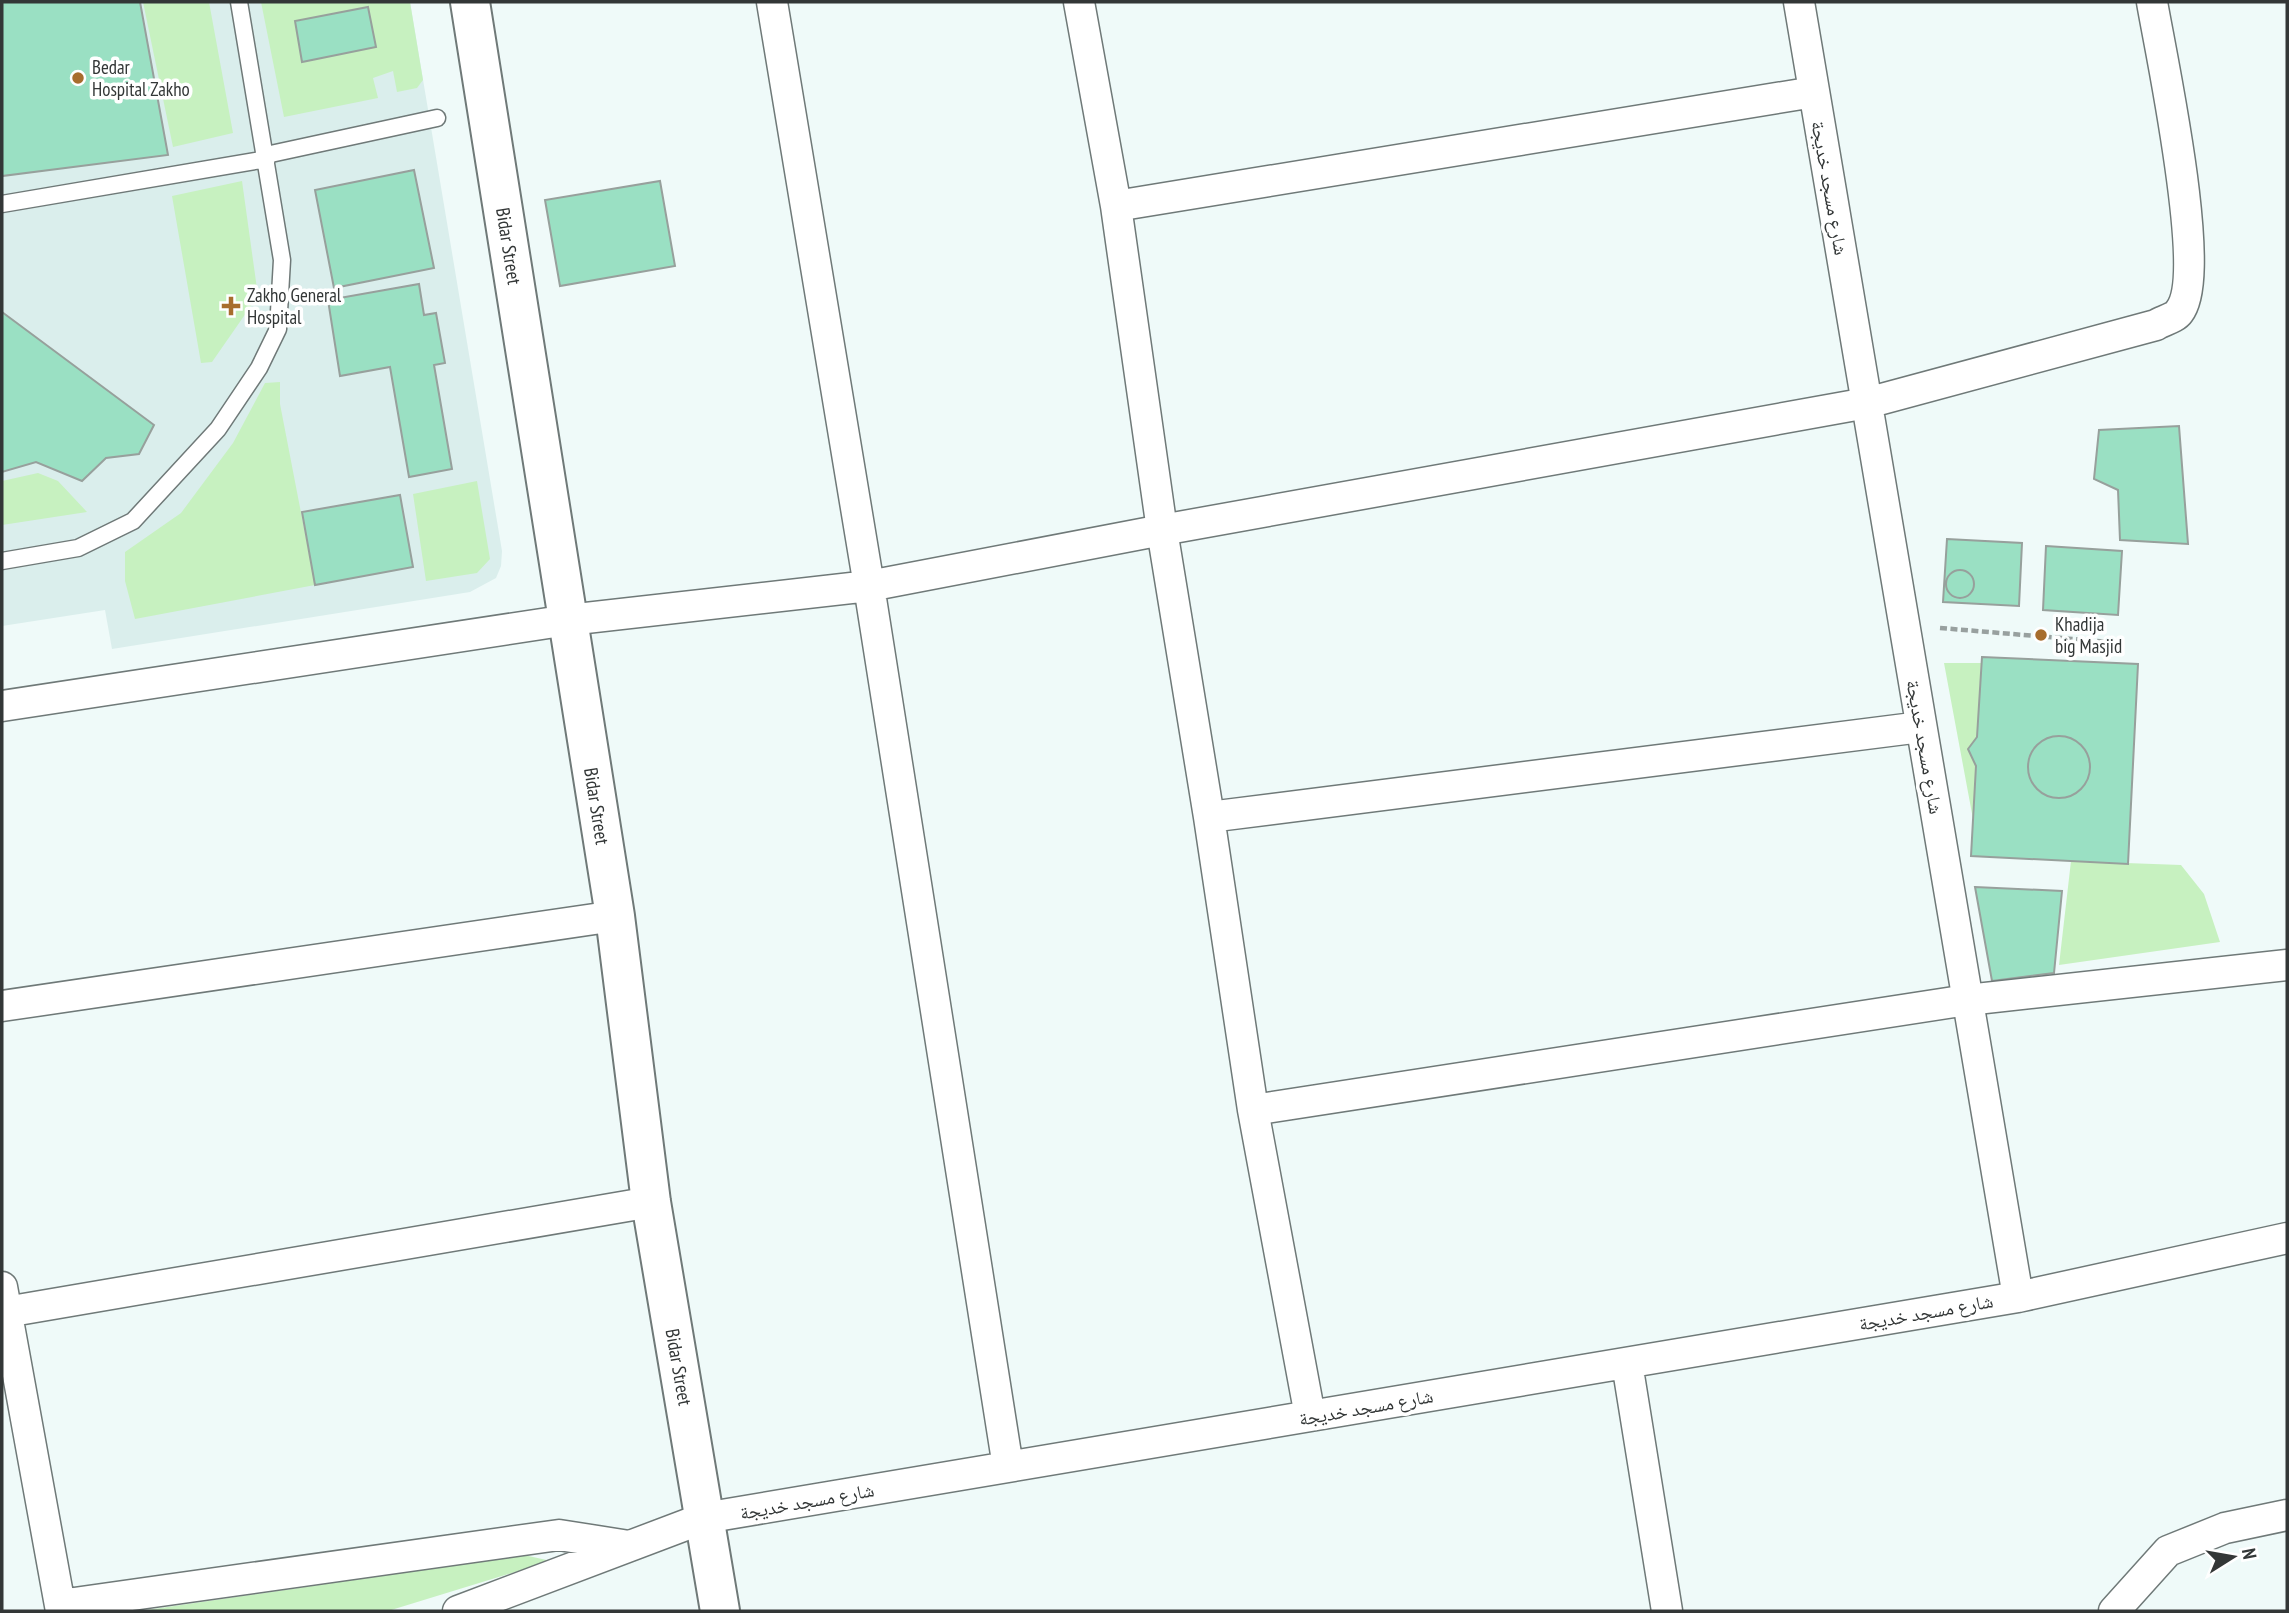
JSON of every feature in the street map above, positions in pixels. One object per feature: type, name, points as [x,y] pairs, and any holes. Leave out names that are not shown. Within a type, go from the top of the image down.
[{"type":"main road","name":"Bidar Street","points":[[470,2],[615,916],[651,1202],[720,1611]]},
{"type":"street","points":[[772,2],[869,586],[1008,1467]]},
{"type":"street","points":[[1079,2],[1116,206],[1162,530],[1253,1110],[1310,1416]]},
{"type":"street","name":"شارع مسجد خديجة","points":[[458,1611],[704,1518],[2018,1297],[1799,2]]},
{"type":"street","points":[[2,706],[568,620],[869,586],[1162,530],[1867,403],[2156,325],[2179,313],[2189,290],[2189,248],[2180,155],[2152,2]]},
{"type":"street","points":[[1116,206],[1814,92]]},
{"type":"street","points":[[1209,817],[1921,727]]},
{"type":"street","points":[[2,1006],[615,916]]},
{"type":"street","points":[[1253,1110],[1967,1000],[2287,965]]},
{"type":"street","points":[[633,1546],[559,1535],[60,1608],[4,1299],[651,1202]]},
{"type":"street","points":[[2018,1297],[2287,1238]]},
{"type":"street","points":[[1628,1363],[1667,1611]]},
{"type":"street","points":[[2114,1611],[2168,1551],[2225,1528],[2287,1515]]},
{"type":"lane","points":[[2,561],[78,548],[133,522],[218,429],[259,368],[278,329],[282,260],[239,2]]},
{"type":"lane","points":[[2,204],[266,157],[437,118]]},
{"type":"path","points":[[1904,625],[2121,643]]},
{"type":"shaded area","name":"Zakho General Hospital","points":[[2,2],[410,2],[502,551],[501,566],[496,578],[470,592],[112,649],[105,610],[2,626]]},
{"type":"green space","points":[[143,2],[209,2],[233,133],[173,147]]},
{"type":"green space","points":[[261,2],[410,2],[423,80],[417,88],[397,92],[393,71],[373,78],[378,98],[284,117]]},
{"type":"green space","points":[[242,181],[258,296],[212,362],[201,363],[172,196]]},
{"type":"green space","points":[[280,382],[280,404],[315,585],[135,619],[125,581],[125,552],[181,513],[233,443],[265,383]]},
{"type":"green space","points":[[38,473],[58,481],[87,512],[2,525],[2,481]]},
{"type":"green space","points":[[477,481],[490,559],[477,573],[426,581],[413,494]]},
{"type":"green space","points":[[1944,663],[1981,663],[1977,737],[1968,749],[1976,766],[1973,819]]},
{"type":"green space","points":[[2071,861],[2181,865],[2204,894],[2220,942],[2059,965]]},
{"type":"green space","points":[[524,1555],[551,1561],[388,1611],[140,1611]]},
{"type":"building","name":"Bedar Hospital Zakho","points":[[2,2],[140,2],[168,155],[2,176]]},
{"type":"building","points":[[368,7],[376,47],[302,62],[295,21]]},
{"type":"building","points":[[414,170],[434,268],[334,288],[315,190]]},
{"type":"building","points":[[660,181],[675,266],[560,286],[545,200]]},
{"type":"building","points":[[419,284],[424,315],[436,313],[445,363],[434,365],[452,469],[409,477],[390,367],[340,376],[328,300]]},
{"type":"building","points":[[2,312],[154,425],[139,454],[106,458],[82,481],[36,462],[2,472]]},
{"type":"building","points":[[2179,426],[2188,544],[2120,540],[2118,490],[2094,479],[2099,430]]},
{"type":"building","points":[[400,495],[413,567],[315,585],[302,512]]},
{"type":"building","points":[[1947,539],[2022,543],[2019,606],[1943,602]]},
{"type":"building","points":[[2046,546],[2122,551],[2118,615],[2043,610]]},
{"type":"building","points":[[1960,570],[1970,574],[1974,584],[1970,594],[1960,598],[1950,594],[1946,584],[1950,574]]},
{"type":"building","points":[[1982,657],[2138,664],[2128,864],[1971,856],[1976,766],[1968,749],[1977,737]]},
{"type":"building","points":[[2053,736],[2065,736],[2081,745],[2088,755],[2088,779],[2081,789],[2065,798],[2053,798],[2042,793],[2033,784],[2028,773],[2028,761],[2033,750],[2042,741]]},
{"type":"building","points":[[1975,887],[2062,891],[2054,973],[1992,981]]},
{"type":"place","name":"Bedar Hospital Zakho","points":[[78,78]]},
{"type":"place","name":"Zakho General Hospital","points":[[231,306]]},
{"type":"place","name":"Khadija big Masjid","points":[[2041,635]]}]
